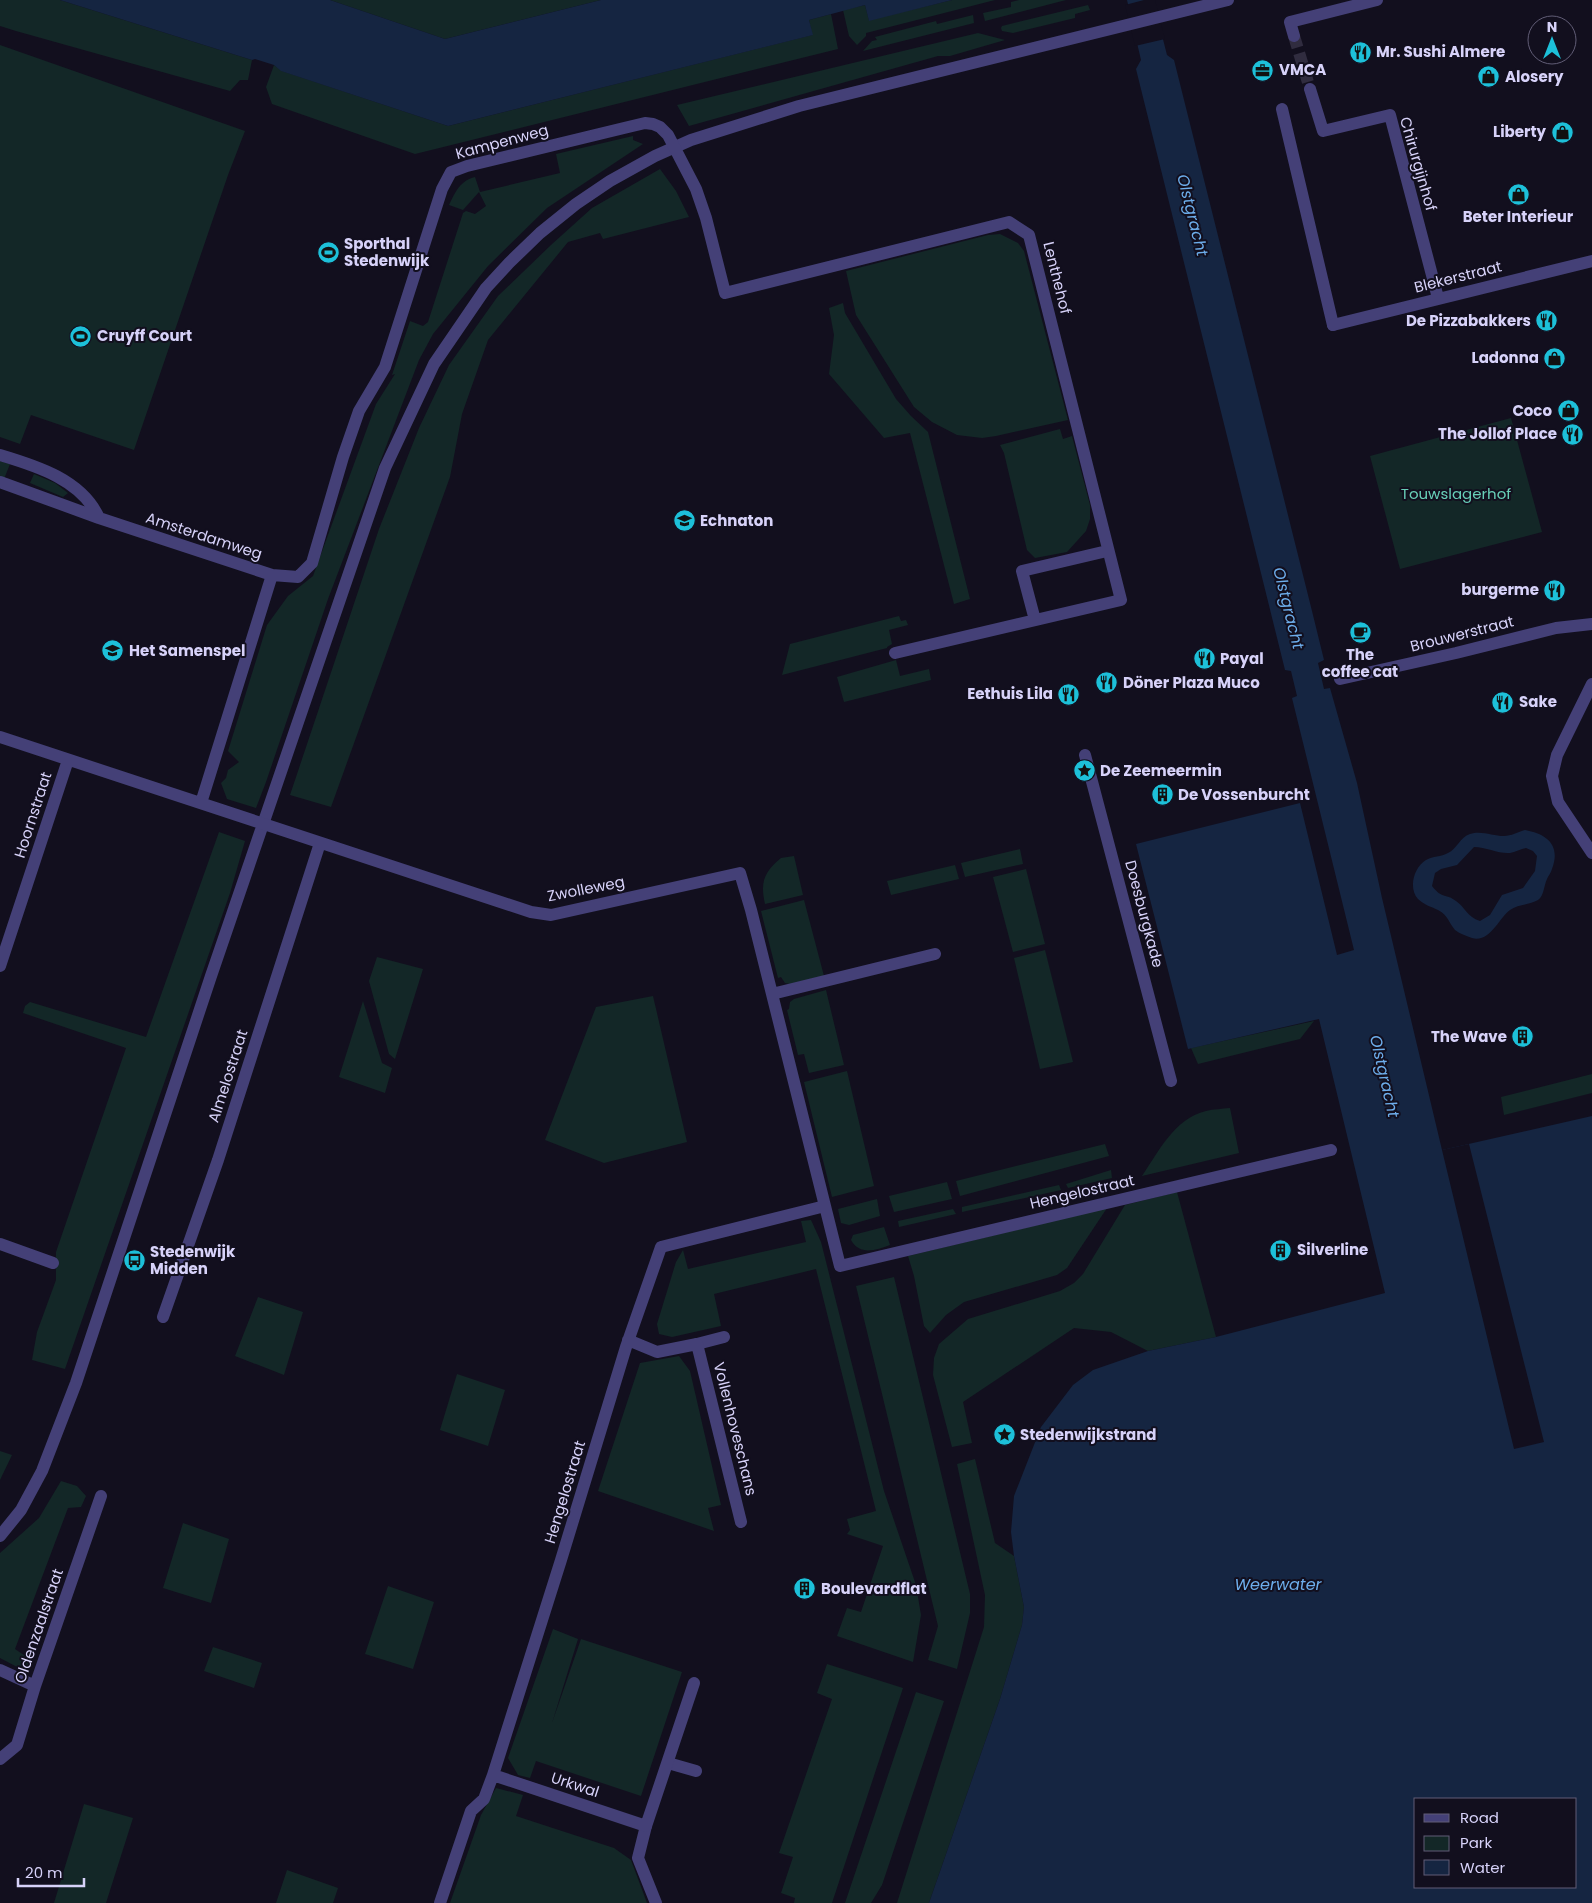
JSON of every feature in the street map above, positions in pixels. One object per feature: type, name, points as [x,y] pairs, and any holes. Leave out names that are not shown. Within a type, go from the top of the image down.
[{"type":"street","points":[[0,1536],[21,1510],[42,1471],[65,1412],[211,976],[386,468],[434,364],[486,288],[540,234],[576,204],[610,181],[655,156],[691,140],[798,106],[1228,0]]},
{"type":"street","points":[[1294,36],[1290,22],[1377,0]]},
{"type":"street","name":"Chirurgijnhof","points":[[1310,90],[1323,131],[1390,115],[1438,298]]},
{"type":"street","name":"Blekerstraat","points":[[1282,109],[1332,325],[1592,261]]},
{"type":"street","name":"Kampenweg","points":[[272,575],[298,577],[312,563],[343,457],[359,411],[385,367],[442,189],[451,172],[467,166],[644,123],[660,127],[668,135],[696,188],[706,218],[725,293]]},
{"type":"street","name":"Lenthehof","points":[[725,293],[1009,222],[1029,235],[1107,551],[1121,600],[895,654]]},
{"type":"street","points":[[0,455],[41,467],[66,481],[93,506],[99,518]]},
{"type":"street","name":"Amsterdamweg","points":[[0,482],[99,518],[272,575],[200,803]]},
{"type":"street","points":[[1035,620],[1022,571],[1107,551]]},
{"type":"street","name":"Brouwerstraat","points":[[1340,679],[1456,654],[1501,640],[1556,628],[1592,624]]},
{"type":"street","points":[[1592,684],[1557,756],[1552,776],[1558,802],[1592,853]]},
{"type":"street","points":[[0,737],[264,824]]},
{"type":"street","name":"Doesburgkade","points":[[1085,756],[1171,1081]]},
{"type":"street","name":"Hoornstraat","points":[[0,966],[68,760]]},
{"type":"street","name":"Zwolleweg","points":[[264,824],[531,912],[551,915],[740,873],[840,1266]]},
{"type":"street","name":"Almelostraat","points":[[163,1317],[218,1160],[320,843]]},
{"type":"street","points":[[772,994],[935,954]]},
{"type":"street","name":"Hengelostraat","points":[[840,1266],[1331,1150]]},
{"type":"street","name":"Hengelostraat","points":[[440,1903],[471,1811],[484,1799],[493,1775],[628,1340],[661,1246],[825,1206]]},
{"type":"street","points":[[0,1244],[53,1263]]},
{"type":"street","points":[[628,1340],[657,1352],[724,1337]]},
{"type":"street","name":"Vollenhoveschans","points":[[697,1344],[741,1522]]},
{"type":"street","name":"Oldenzaalstraat","points":[[0,1759],[17,1745],[35,1686],[101,1496]]},
{"type":"street","points":[[0,1670],[35,1686]]},
{"type":"street","points":[[656,1903],[638,1858],[646,1826],[694,1683]]},
{"type":"street","points":[[668,1763],[696,1772]]},
{"type":"street","name":"Urkwal","points":[[493,1775],[646,1826]]},
{"type":"green space","points":[[0,0],[60,0],[252,60],[248,80],[240,80],[230,91],[0,26]]},
{"type":"green space","points":[[330,0],[601,0],[445,39]]},
{"type":"green space","points":[[952,0],[995,0],[866,33],[866,36],[857,45],[849,36],[843,10],[865,5],[869,20]]},
{"type":"green space","points":[[1019,0],[1066,0],[985,21],[983,13],[1011,7],[1011,2]]},
{"type":"green space","points":[[1088,5],[1090,10],[1075,14],[1075,18],[1013,33],[1002,31],[1001,28],[1002,26]]},
{"type":"green space","points":[[831,14],[838,49],[415,154],[272,104],[266,87],[274,65],[282,71],[448,126],[812,35],[809,20]]},
{"type":"green space","points":[[973,15],[974,23],[863,51],[872,41],[877,40],[875,37],[936,21],[937,24]]},
{"type":"green space","points":[[978,33],[1005,40],[950,56],[938,56],[689,126],[677,105]]},
{"type":"green space","points":[[0,45],[245,131],[228,175],[134,450],[31,415],[20,444],[0,437]]},
{"type":"green space","points":[[633,136],[633,140],[643,144],[547,208],[488,266],[433,334],[419,360],[328,599],[256,808],[227,799],[221,783],[226,778],[228,770],[239,762],[228,751],[267,625],[288,596],[313,576],[376,404],[395,374],[392,375],[410,321],[423,326],[428,322],[463,213],[466,211],[475,214],[486,206],[479,192],[463,210],[449,205],[456,191],[466,181],[475,177],[480,192],[560,173],[556,154]]},
{"type":"green space","points":[[660,169],[676,191],[689,217],[603,239],[600,233],[568,242],[488,340],[462,414],[450,477],[331,807],[290,795],[379,529],[419,428],[449,365],[498,296],[551,245],[592,208]]},
{"type":"green space","points":[[1000,234],[1018,243],[1024,251],[1068,420],[982,438],[957,435],[932,422],[914,407],[856,315],[846,271],[988,235]]},
{"type":"green space","points":[[843,303],[845,313],[896,399],[928,432],[970,599],[954,604],[910,433],[884,438],[829,374],[834,335],[829,308]]},
{"type":"green space","name":"Touwslagerhof","points":[[1511,418],[1542,532],[1400,569],[1370,456]]},
{"type":"green space","points":[[1060,429],[1063,439],[1072,436],[1090,505],[1090,519],[1086,531],[1067,552],[1035,558],[1027,550],[1004,453],[1000,445]]},
{"type":"green space","points":[[0,461],[10,464],[4,479],[0,477]]},
{"type":"green space","points":[[34,474],[55,483],[68,493],[63,497],[30,483]]},
{"type":"green space","points":[[899,616],[901,621],[906,620],[908,625],[889,630],[892,644],[887,648],[782,675],[790,644]]},
{"type":"green space","points":[[896,660],[900,676],[929,669],[931,680],[844,702],[837,677]]},
{"type":"green space","points":[[219,832],[245,841],[230,893],[65,1369],[32,1360],[37,1332],[56,1280],[56,1252],[126,1048],[23,1013],[25,1006],[30,1002],[146,1037]]},
{"type":"green space","points":[[1020,849],[1023,864],[965,877],[961,863]]},
{"type":"green space","points":[[794,856],[803,895],[765,904],[763,883],[767,873],[781,858]]},
{"type":"green space","points":[[955,865],[959,879],[891,895],[887,881]]},
{"type":"green space","points":[[1026,869],[1045,944],[1013,952],[993,877]]},
{"type":"green space","points":[[804,900],[824,976],[790,984],[785,983],[781,977],[778,978],[761,911]]},
{"type":"green space","points":[[1045,950],[1073,1062],[1040,1069],[1014,958]]},
{"type":"green space","points":[[377,957],[423,969],[395,1059],[389,1054],[369,981]]},
{"type":"green space","points":[[826,990],[844,1065],[809,1073],[804,1054],[798,1055],[787,1010],[789,1009],[790,1002],[794,999]]},
{"type":"green space","points":[[653,996],[687,1142],[604,1163],[545,1140],[596,1007]]},
{"type":"green space","points":[[363,1001],[382,1063],[392,1068],[385,1093],[339,1077]]},
{"type":"green space","points":[[1314,1021],[1300,1039],[1198,1064],[1191,1048]]},
{"type":"green space","points":[[847,1071],[874,1186],[832,1197],[804,1082]]},
{"type":"green space","points":[[1592,1074],[1592,1093],[1504,1115],[1501,1097]]},
{"type":"green space","points":[[1230,1108],[1239,1153],[1142,1176],[1168,1137],[1185,1121],[1206,1111]]},
{"type":"green space","points":[[1105,1144],[1109,1156],[960,1196],[956,1181]]},
{"type":"green space","points":[[1111,1170],[1112,1178],[1068,1188],[1066,1184]]},
{"type":"green space","points":[[947,1182],[952,1199],[894,1212],[889,1196]]},
{"type":"green space","points":[[1059,1185],[1061,1190],[962,1212],[962,1207]]},
{"type":"green space","points":[[1177,1192],[1216,1337],[1148,1351],[1111,1332],[1074,1328],[963,1402],[972,1443],[952,1447],[933,1375],[934,1358],[939,1344],[968,1319],[1060,1291],[1074,1283],[1083,1274],[1125,1205]]},
{"type":"green space","points":[[877,1199],[880,1216],[849,1225],[841,1223],[838,1209]]},
{"type":"green space","points":[[1107,1208],[1067,1268],[1057,1275],[964,1302],[946,1315],[930,1333],[924,1326],[908,1256]]},
{"type":"green space","points":[[953,1209],[956,1214],[899,1227],[898,1221]]},
{"type":"green space","points":[[811,1220],[821,1242],[884,1491],[916,1585],[921,1615],[913,1662],[837,1636],[847,1608],[861,1612],[883,1546],[847,1534],[850,1530],[847,1519],[876,1511],[816,1269],[714,1294],[721,1326],[672,1337],[659,1334],[657,1324],[676,1262],[683,1250],[688,1269],[806,1242],[801,1221]]},
{"type":"green space","points":[[884,1227],[890,1245],[874,1250],[864,1250],[855,1245],[851,1240],[853,1235]]},
{"type":"green space","points":[[894,1277],[970,1594],[970,1613],[957,1669],[928,1660],[938,1626],[856,1286]]},
{"type":"green space","points":[[258,1297],[303,1312],[284,1375],[235,1356]]},
{"type":"green space","points":[[679,1356],[690,1371],[721,1505],[708,1508],[714,1531],[598,1491],[640,1363]]},
{"type":"green space","points":[[457,1374],[505,1390],[488,1446],[440,1430]]},
{"type":"green space","points":[[0,1451],[12,1455],[0,1480]]},
{"type":"green space","points":[[975,1459],[995,1543],[1014,1556],[1024,1607],[1022,1625],[1000,1699],[929,1903],[897,1903],[984,1627],[985,1595],[957,1464]]},
{"type":"green space","points":[[61,1481],[77,1486],[86,1496],[81,1507],[68,1508],[15,1649],[34,1662],[21,1669],[0,1658],[0,1553],[39,1518]]},
{"type":"green space","points":[[183,1523],[229,1539],[211,1603],[163,1588]]},
{"type":"green space","points":[[388,1586],[434,1602],[413,1669],[365,1654]]},
{"type":"green space","points":[[553,1629],[578,1639],[552,1723],[581,1639],[682,1672],[641,1796],[536,1761],[530,1778],[518,1775],[508,1758]]},
{"type":"green space","points":[[213,1647],[262,1663],[254,1688],[204,1671]]},
{"type":"green space","points":[[827,1664],[903,1688],[832,1903],[794,1903],[795,1898],[781,1893],[793,1857],[779,1853],[832,1699],[817,1693]]},
{"type":"green space","points":[[916,1692],[944,1701],[882,1885],[871,1903],[845,1903]]},
{"type":"green space","points":[[496,1788],[523,1795],[516,1816],[614,1848],[631,1860],[647,1903],[450,1903],[481,1815]]},
{"type":"green space","points":[[84,1804],[133,1818],[106,1903],[54,1903]]},
{"type":"green space","points":[[287,1870],[338,1888],[333,1903],[276,1903]]},
{"type":"water","points":[[60,0],[330,0],[445,39],[601,0],[952,0],[869,21],[865,5],[809,20],[813,35],[448,126],[281,71],[274,65],[255,59],[252,60]]},
{"type":"water","name":"Weerwater","points":[[1127,0],[1153,0],[1167,55],[1174,60],[1324,660],[1318,663],[1324,689],[1330,688],[1357,783],[1382,898],[1442,1150],[1592,1116],[1592,1903],[929,1903],[1000,1699],[1022,1625],[1024,1607],[1011,1532],[1014,1496],[1041,1427],[1073,1385],[1093,1370],[1148,1351],[1216,1337],[1385,1293],[1319,1019],[1188,1049],[1136,844],[1300,803],[1337,955],[1354,950],[1292,698],[1297,696],[1291,671],[1285,670],[1136,69],[1141,60]]},
{"type":"water","points":[[1525,830],[1540,834],[1550,842],[1555,853],[1552,870],[1547,878],[1543,893],[1538,900],[1510,910],[1494,929],[1484,937],[1472,938],[1455,930],[1444,914],[1418,899],[1413,889],[1414,878],[1418,868],[1426,860],[1451,851],[1461,840],[1474,833],[1507,836]],"holes":[[[1474,847],[1506,853],[1526,848],[1533,851],[1537,856],[1535,871],[1523,888],[1502,895],[1490,915],[1480,921],[1472,917],[1459,903],[1450,897],[1442,895],[1432,886],[1435,873],[1441,869],[1457,865]]]},
{"type":"pier","points":[[1144,0],[1155,0],[1165,39],[1135,46],[1125,5]]},
{"type":"pier","points":[[1469,1144],[1544,1442],[1514,1449],[1442,1150]]},
{"type":"tunnel","points":[[1294,36],[1310,89]]},
{"type":"place","name":"Mr. Sushi Almere","points":[[1360,52]]},
{"type":"place","name":"VMCA","points":[[1263,70]]},
{"type":"place","name":"Alosery","points":[[1489,77]]},
{"type":"place","name":"Liberty","points":[[1562,132]]},
{"type":"place","name":"Beter Interieur","points":[[1518,194]]},
{"type":"place","name":"Sporthal Stedenwijk","points":[[328,253]]},
{"type":"place","name":"De Pizzabakkers","points":[[1547,321]]},
{"type":"place","name":"Cruyff Court","points":[[81,336]]},
{"type":"place","name":"Ladonna","points":[[1555,358]]},
{"type":"place","name":"Coco","points":[[1568,411]]},
{"type":"place","name":"The Jollof Place","points":[[1573,434]]},
{"type":"place","name":"Echnaton","points":[[684,521]]},
{"type":"place","name":"burgerme","points":[[1555,590]]},
{"type":"place","name":"The coffee cat","points":[[1360,632]]},
{"type":"place","name":"Het Samenspel","points":[[113,651]]},
{"type":"place","name":"Payal","points":[[1204,659]]},
{"type":"place","name":"Döner Plaza Muco","points":[[1107,683]]},
{"type":"place","name":"Eethuis Lila","points":[[1069,694]]},
{"type":"place","name":"Sake","points":[[1503,702]]},
{"type":"place","name":"De Zeemeermin","points":[[1084,771]]},
{"type":"place","name":"De Vossenburcht","points":[[1162,795]]},
{"type":"place","name":"The Wave","points":[[1523,1037]]},
{"type":"place","name":"Silverline","points":[[1281,1250]]},
{"type":"place","name":"Stedenwijk Midden","points":[[134,1261]]},
{"type":"place","name":"Stedenwijkstrand","points":[[1004,1435]]},
{"type":"place","name":"Boulevardflat","points":[[805,1589]]},
{"type":"water label","name":"Olstgracht","points":[[1193,215]]},
{"type":"water label","name":"Olstgracht","points":[[1289,608]]},
{"type":"water label","name":"Olstgracht","points":[[1385,1076]]}]
